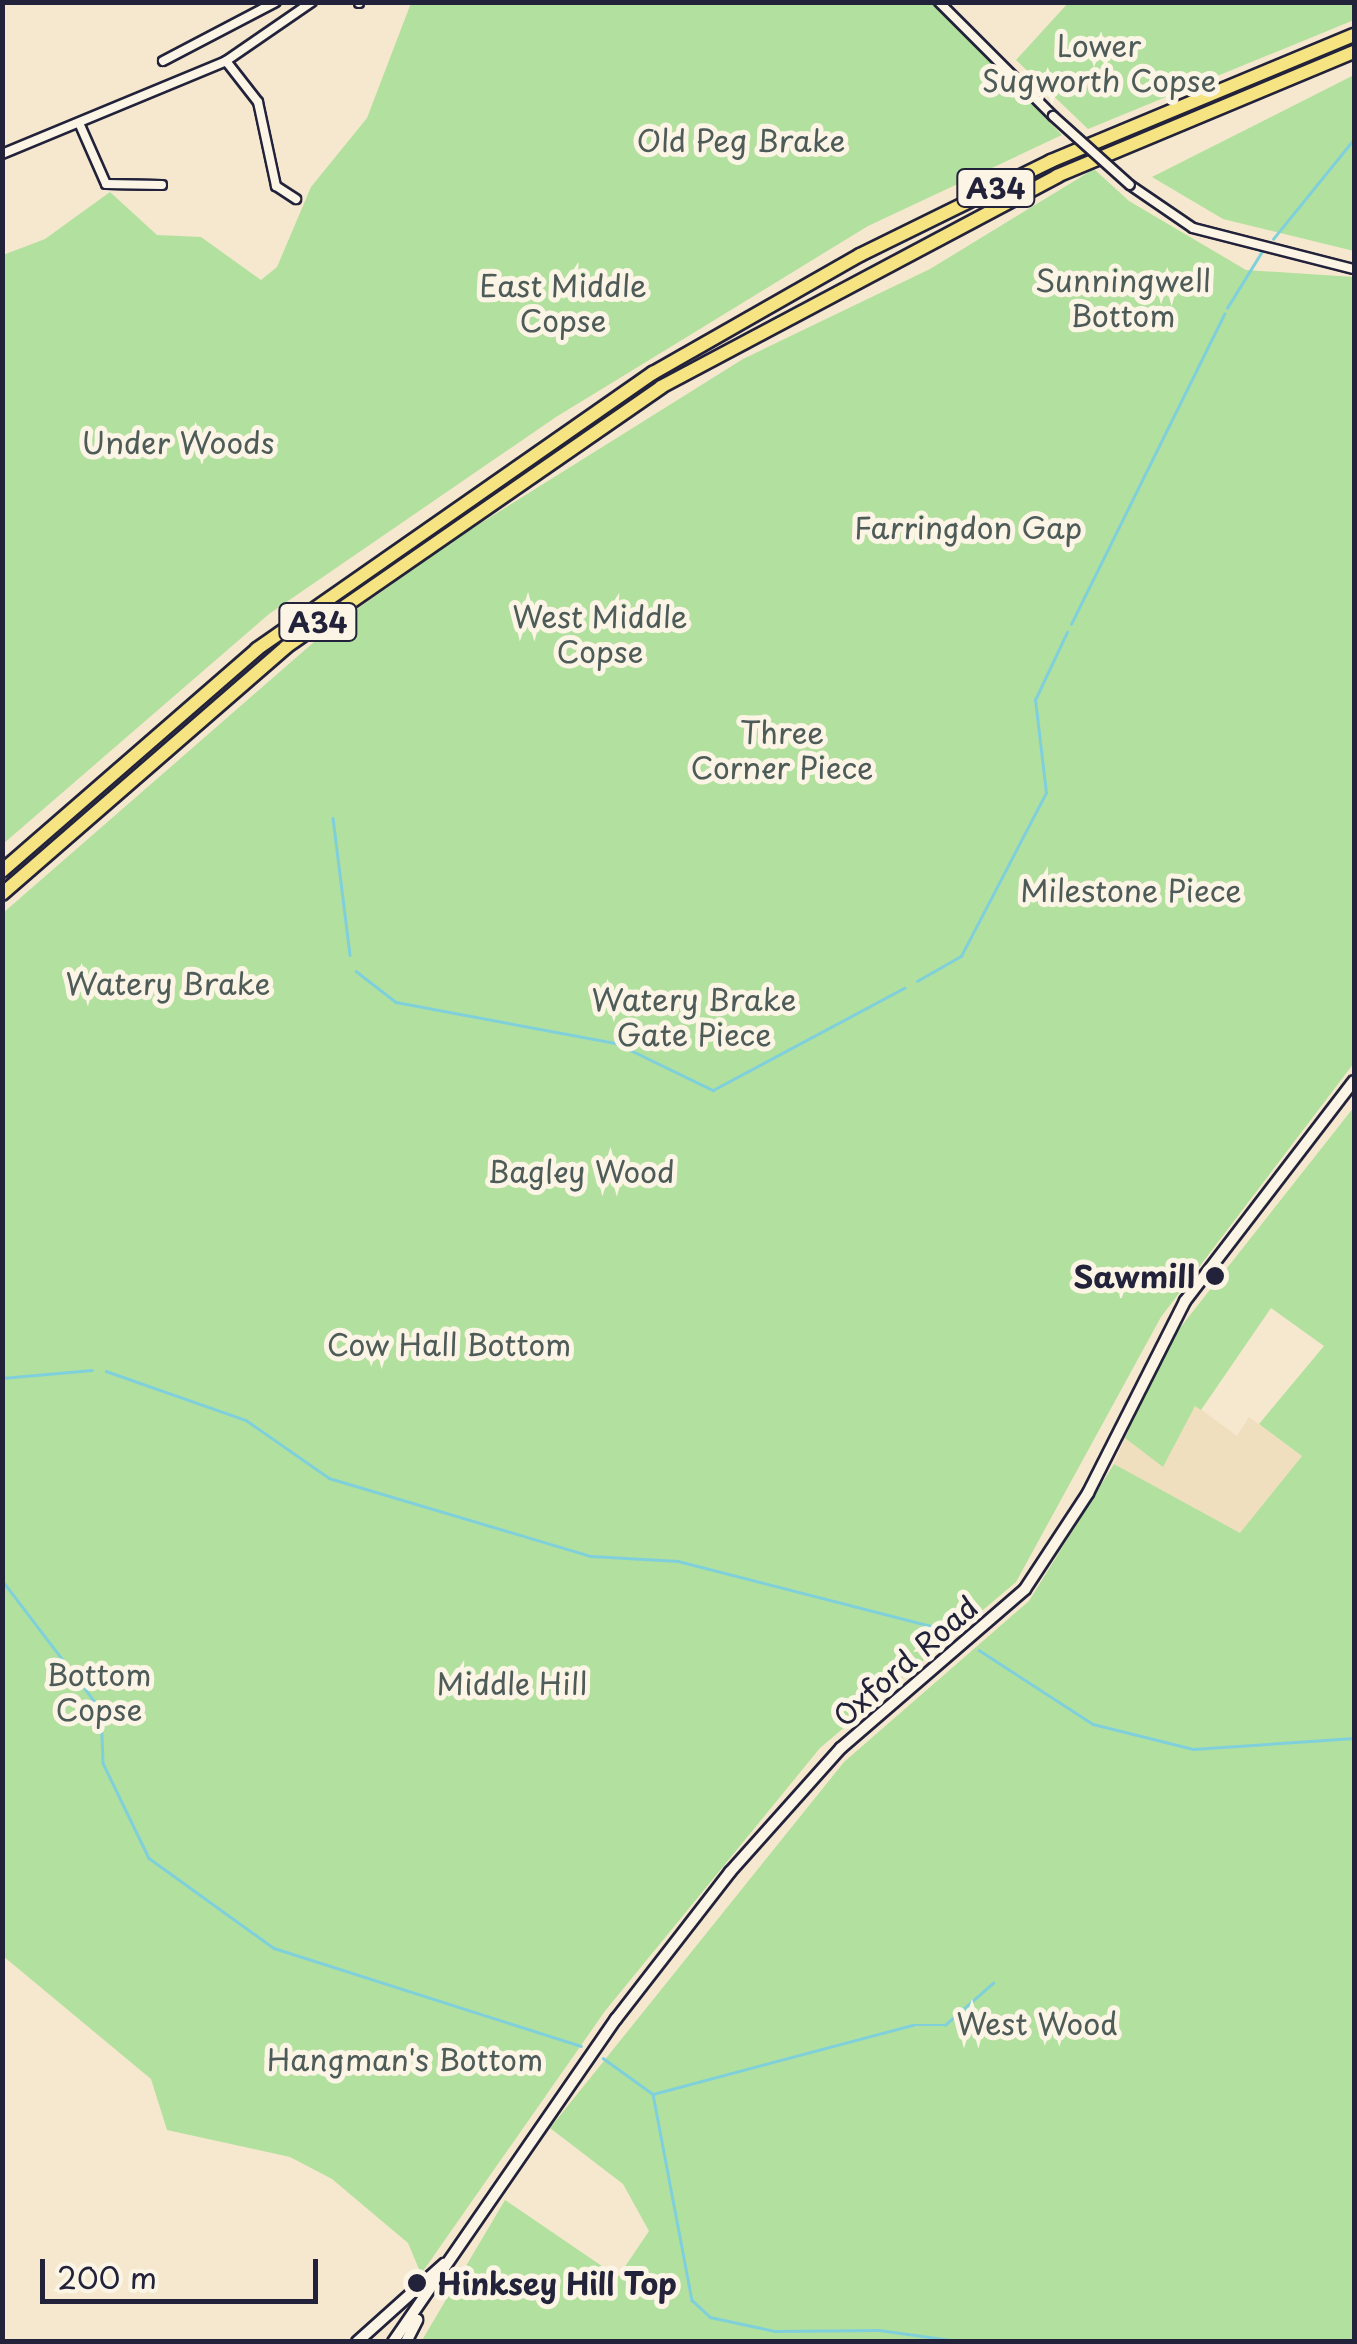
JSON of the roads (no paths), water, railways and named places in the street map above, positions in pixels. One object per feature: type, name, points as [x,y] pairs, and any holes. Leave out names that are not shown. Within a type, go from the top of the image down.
[{"type":"highway","name":"A34","points":[[2,871],[332,592],[653,373],[860,255],[1051,162],[1354,35]]},
{"type":"highway","name":"A34","points":[[2,894],[286,647],[661,387],[1057,176],[1354,52]]},
{"type":"street","points":[[163,61],[276,2]]},
{"type":"street","points":[[2,154],[80,126],[226,61],[312,2]]},
{"type":"street","points":[[939,2],[1053,116],[1130,185],[1193,228],[1354,269]]},
{"type":"street","points":[[226,61],[258,102],[276,186],[296,198]]},
{"type":"street","points":[[80,126],[106,184],[162,185]]},
{"type":"street","name":"Oxford Road","points":[[406,2342],[452,2257],[730,1872],[841,1748],[1025,1589],[1088,1493],[1185,1301],[1354,1081]]},
{"type":"street","name":"Oxford Road","points":[[357,2342],[452,2257]]},
{"type":"street","name":"Oxford Road","points":[[393,2342],[427,2301]]},
{"type":"waterway","points":[[1273,239],[1354,139]]},
{"type":"waterway","points":[[1227,308],[1261,253]]},
{"type":"waterway","points":[[1071,624],[1224,314]]},
{"type":"waterway","points":[[917,981],[961,956],[1046,793],[1035,700],[1067,632]]},
{"type":"waterway","points":[[333,818],[350,955]]},
{"type":"waterway","points":[[356,971],[396,1002],[616,1043],[713,1090],[904,988]]},
{"type":"waterway","points":[[2,1378],[92,1370]]},
{"type":"waterway","points":[[106,1371],[246,1420],[329,1478],[591,1556],[678,1561],[951,1631]]},
{"type":"waterway","points":[[2,1580],[101,1710],[103,1763],[149,1858],[274,1948],[581,2046]]},
{"type":"waterway","points":[[979,1650],[1093,1724],[1193,1749],[1354,1738]]},
{"type":"waterway","points":[[603,2058],[653,2094],[913,2025],[945,2025],[993,1983]]},
{"type":"waterway","points":[[653,2094],[692,2300],[710,2317],[775,2331],[879,2330],[966,2342]]},
{"type":"place","name":"Sawmill","points":[[1215,1276]]},
{"type":"place","name":"Hinksey Hill Top","points":[[417,2283]]},
{"type":"park label","name":"Lower Sugworth Copse","points":[[1099,62]]},
{"type":"park label","name":"Old Peg Brake","points":[[741,140]]},
{"type":"park label","name":"Sunningwell Bottom","points":[[1123,297]]},
{"type":"park label","name":"East Middle Copse","points":[[563,302]]},
{"type":"park label","name":"Under Woods","points":[[178,442]]},
{"type":"park label","name":"Farringdon Gap","points":[[968,527]]},
{"type":"park label","name":"West Middle Copse","points":[[600,633]]},
{"type":"park label","name":"Three Corner Piece","points":[[782,749]]},
{"type":"park label","name":"Milestone Piece","points":[[1131,890]]},
{"type":"park label","name":"Watery Brake","points":[[168,983]]},
{"type":"park label","name":"Watery Brake Gate Piece","points":[[694,1016]]},
{"type":"park label","name":"Bagley Wood","points":[[581,1171]]},
{"type":"park label","name":"Cow Hall Bottom","points":[[449,1344]]},
{"type":"park label","name":"Middle Hill","points":[[512,1683]]},
{"type":"park label","name":"Bottom Copse","points":[[99,1691]]},
{"type":"park label","name":"West Wood","points":[[1037,2023]]},
{"type":"park label","name":"Hangman's Bottom","points":[[405,2059]]}]
